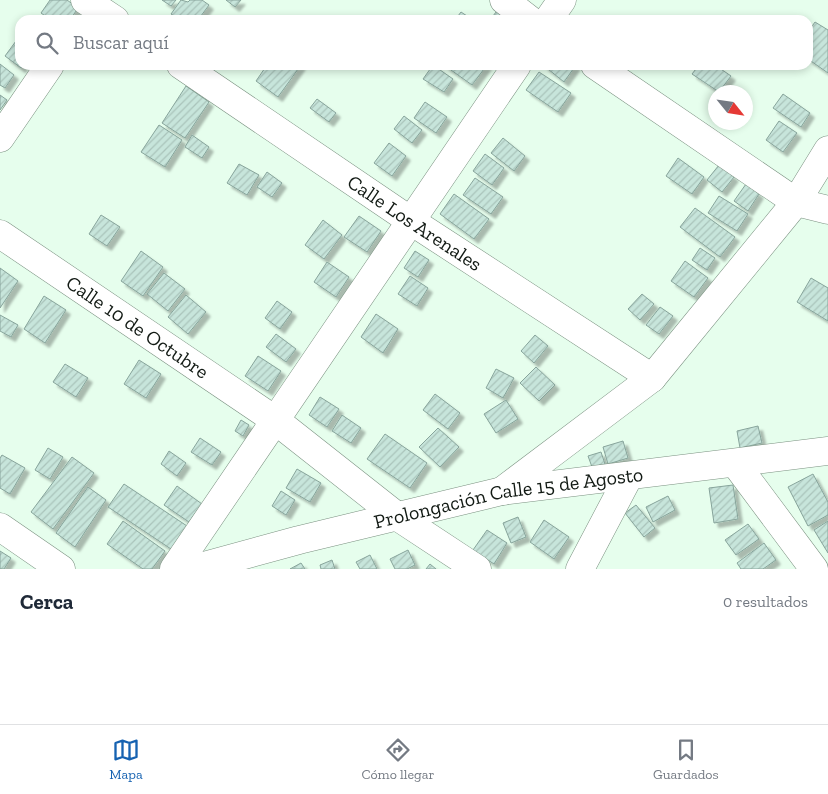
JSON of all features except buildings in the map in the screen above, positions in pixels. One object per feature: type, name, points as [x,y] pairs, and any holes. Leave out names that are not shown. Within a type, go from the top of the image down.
[{"type":"street","points":[[504,0],[524,15]]},
{"type":"street","points":[[552,15],[562,0]]},
{"type":"street","points":[[86,8],[103,15]]},
{"type":"street","points":[[0,138],[47,70]]},
{"type":"street","name":"Calle Los Arenales","points":[[188,70],[412,221],[652,378]]},
{"type":"street","points":[[174,569],[515,70]]},
{"type":"street","points":[[602,70],[796,202],[828,210]]},
{"type":"street","points":[[502,492],[652,378],[796,202],[828,150]]},
{"type":"street","name":"Calle 10 de Octubre","points":[[0,234],[275,420],[398,517],[477,569]]},
{"type":"street","name":"Prolongación Calle 15 de Agosto","points":[[193,569],[299,540],[502,492],[828,451]]},
{"type":"street","points":[[735,463],[814,569]]},
{"type":"street","points":[[580,569],[629,476]]},
{"type":"street","points":[[0,527],[61,569]]}]
